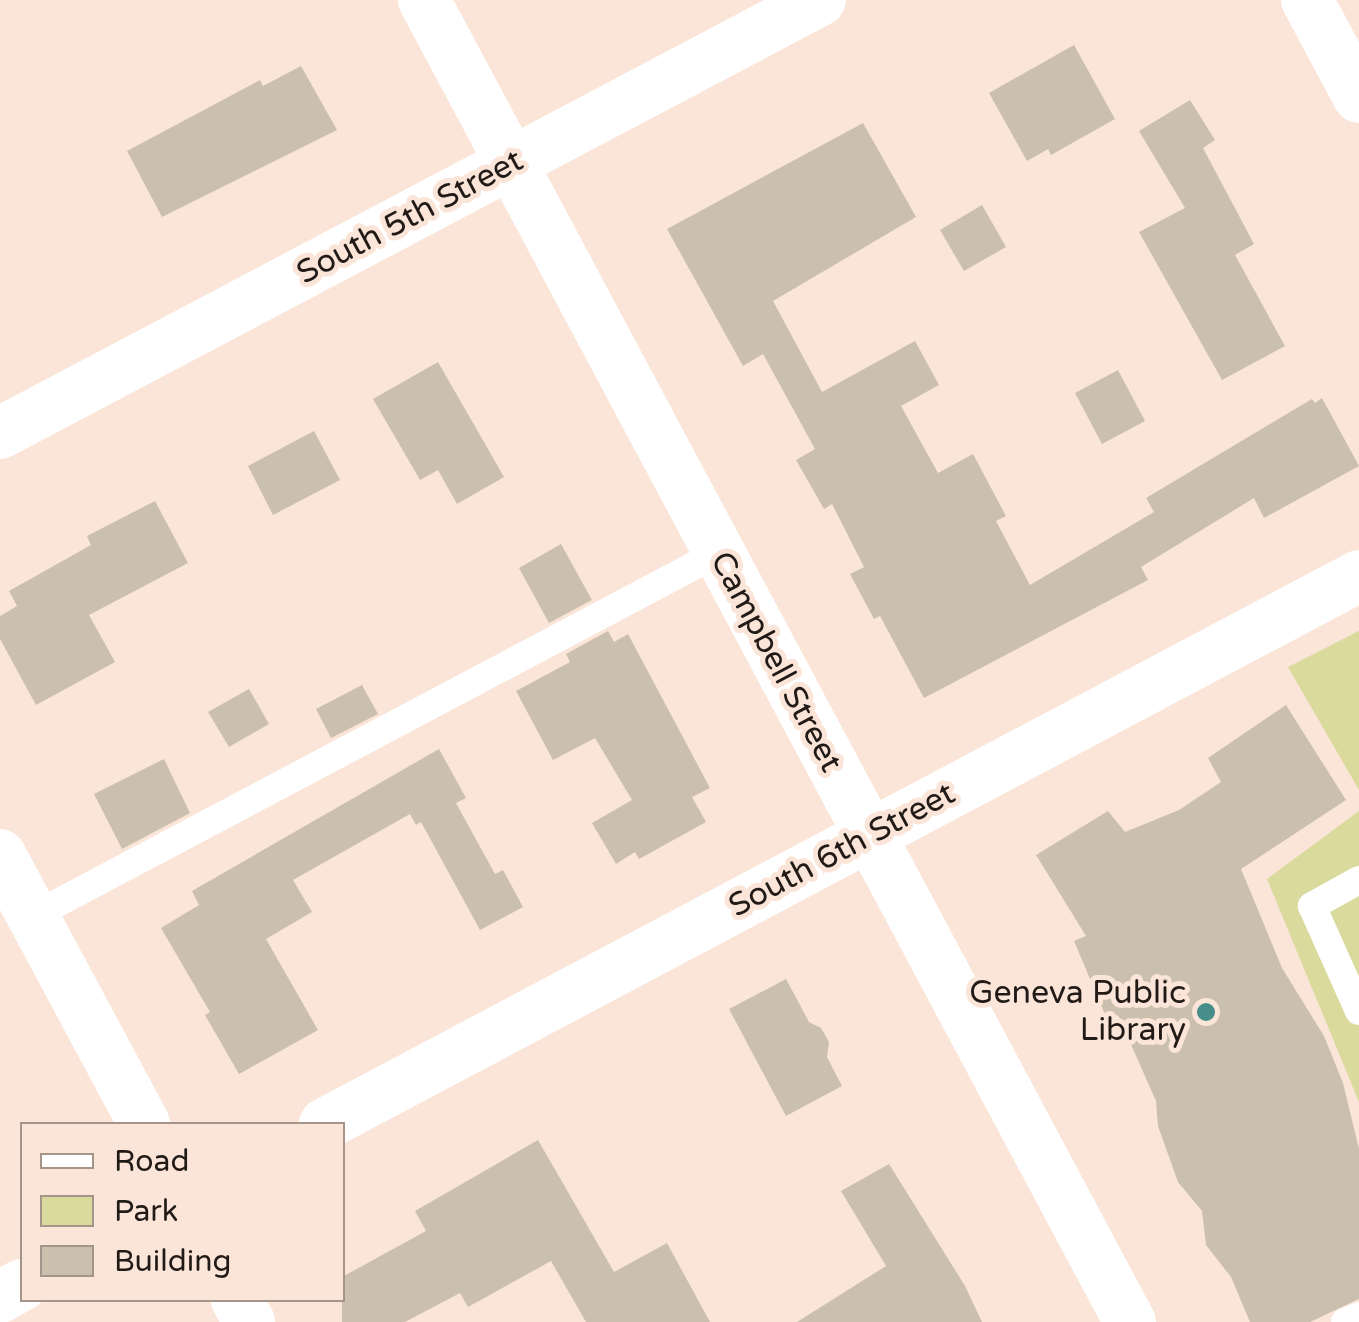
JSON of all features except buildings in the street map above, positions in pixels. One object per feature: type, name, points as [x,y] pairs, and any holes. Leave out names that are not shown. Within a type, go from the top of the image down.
[{"type":"street","name":"Campbell Street","points":[[424,0],[1130,1322]]},
{"type":"street","name":"South 5th Street","points":[[0,433],[820,0]]},
{"type":"street","points":[[1307,0],[1359,97]]},
{"type":"street","name":"South 6th Street","points":[[330,1122],[1359,576]]},
{"type":"street","points":[[0,855],[143,1122]]},
{"type":"lane","points":[[33,916],[718,553]]},
{"type":"lane","points":[[1359,880],[1312,906],[1359,1011]]},
{"type":"lane","points":[[1344,1322],[1359,1316]]},
{"type":"green space","points":[[1359,631],[1359,790],[1288,667]]},
{"type":"green space","points":[[1359,811],[1359,1102],[1267,879]]},
{"type":"place","name":"Geneva Public Library","points":[[1206,1012]]}]
